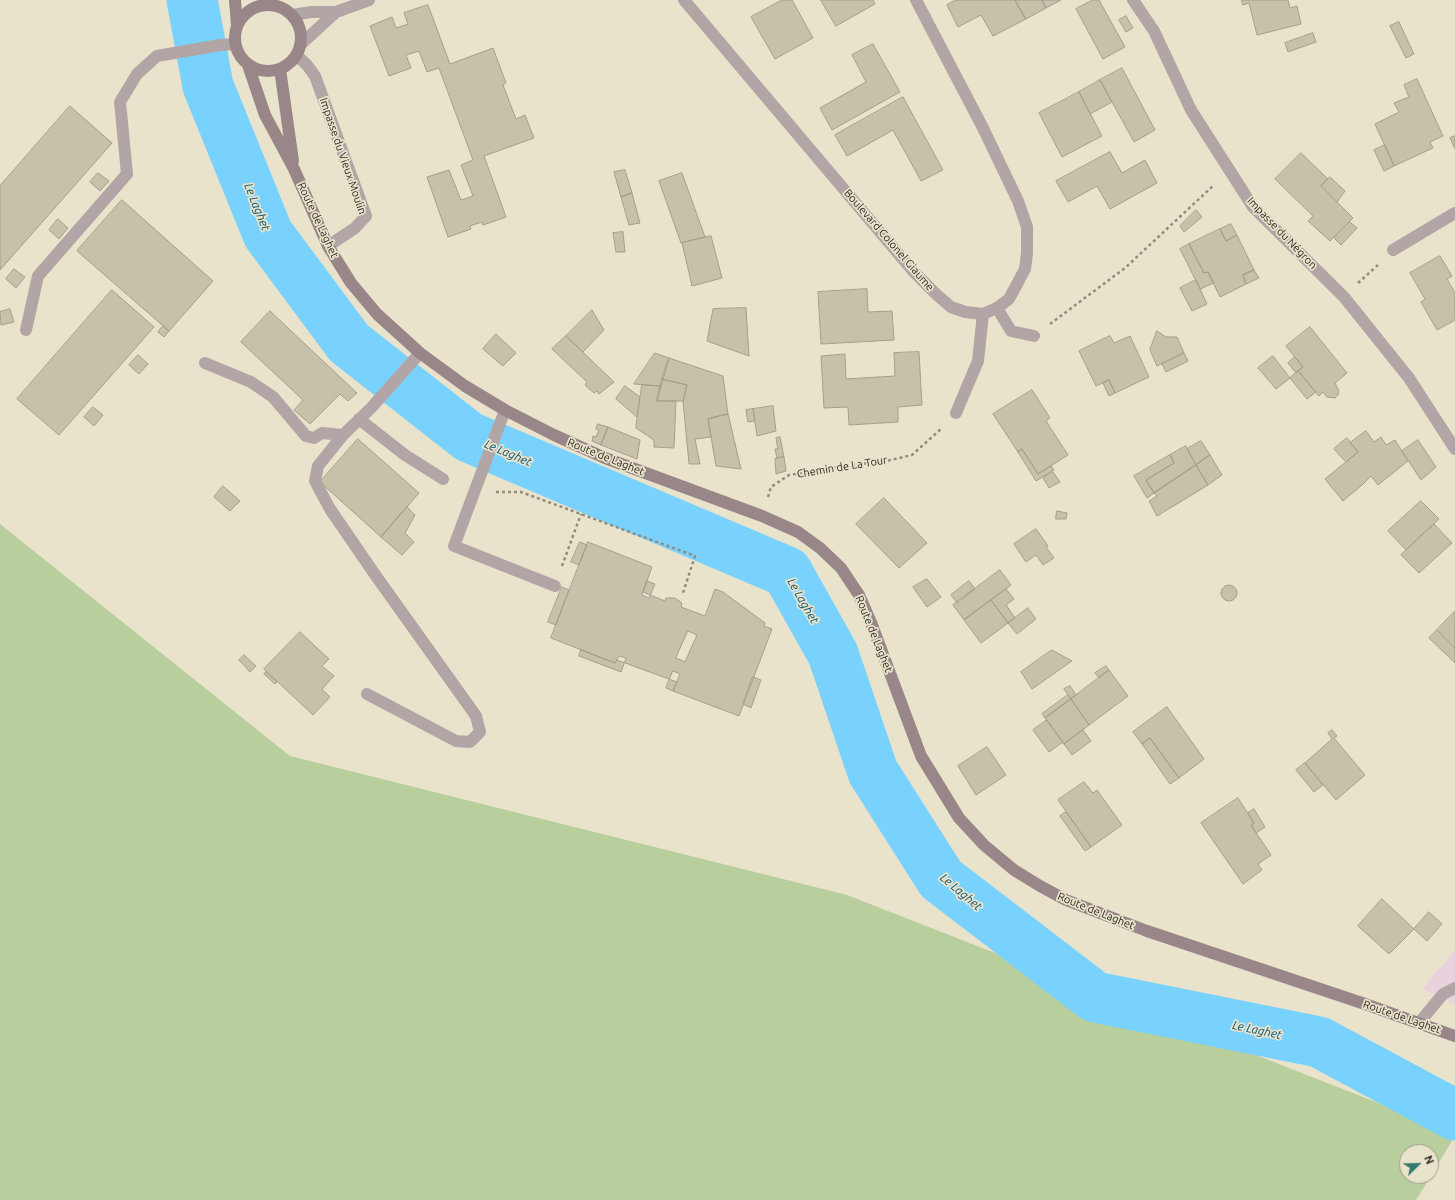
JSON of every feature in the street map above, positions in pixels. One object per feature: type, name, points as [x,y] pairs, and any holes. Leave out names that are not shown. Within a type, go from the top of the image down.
[{"type":"main road","points":[[235,0],[237,26]]},
{"type":"main road","points":[[270,3],[282,8],[292,15],[298,24],[301,34],[298,50],[289,64],[280,69],[264,71],[248,65],[240,56],[235,44],[234,35],[242,17],[251,9],[270,3]]},
{"type":"main road","name":"Route de Laghet","points":[[248,65],[265,115],[294,169],[328,246],[351,283],[377,314],[420,353],[465,386],[505,410],[554,436],[605,458],[762,516],[798,532],[820,548],[841,568],[859,595],[872,625],[921,756],[959,818],[984,844],[1014,870],[1066,900],[1147,931],[1455,1036]]},
{"type":"main road","name":"Route de Laghet","points":[[280,69],[294,169]]},
{"type":"street","points":[[292,15],[311,12],[336,12],[368,0]]},
{"type":"street","name":"Boulevard Colonel Giaume","points":[[684,0],[913,271],[951,307],[965,312],[984,314]]},
{"type":"street","points":[[916,0],[1004,169],[1018,201],[1027,227],[1027,253],[1025,269],[1009,299],[997,308],[984,314],[978,361],[956,413]]},
{"type":"street","name":"Impasse du Négron","points":[[1133,0],[1154,31],[1191,110],[1253,207],[1344,297],[1409,378],[1455,449]]},
{"type":"street","points":[[298,50],[336,12]]},
{"type":"street","points":[[26,330],[38,276],[127,174],[120,102],[137,74],[157,56],[235,44]]},
{"type":"street","name":"Impasse du Vieux Moulin","points":[[298,50],[315,76],[366,216],[355,228],[328,246]]},
{"type":"street","points":[[1393,250],[1455,213]]},
{"type":"street","points":[[997,308],[1011,332],[1034,336]]},
{"type":"street","points":[[367,694],[456,741],[470,742],[480,732],[476,716],[330,509],[316,481],[318,466],[343,435],[371,408],[420,353]]},
{"type":"street","points":[[205,363],[251,382],[273,397],[306,436],[314,438],[322,433],[343,435]]},
{"type":"street","points":[[505,410],[454,546],[556,586]]},
{"type":"street","points":[[359,419],[405,455],[444,478]]},
{"type":"street","points":[[1419,1023],[1443,994],[1455,988]]},
{"type":"path","points":[[1034,336],[1125,268],[1230,171]]},
{"type":"path","points":[[1344,297],[1393,250]]},
{"type":"path","name":"Chemin de La Tour","points":[[762,516],[771,487],[789,475],[857,464],[882,462],[912,454],[937,433]]},
{"type":"path","points":[[474,493],[521,492],[694,556],[683,593]]},
{"type":"path","points":[[556,586],[581,514]]},
{"type":"shaded area","points":[[1455,950],[1455,1004],[1422,989]]},
{"type":"green space","points":[[0,524],[290,756],[847,895],[1455,1133],[1455,1136],[1439,1162],[1439,1144],[1399,1144],[1399,1184],[1426,1184],[1416,1200],[0,1200]]},
{"type":"building","points":[[782,0],[792,0],[813,38],[775,59],[751,17]]},
{"type":"building","points":[[821,0],[873,0],[875,4],[836,26]]},
{"type":"building","points":[[956,0],[1015,0],[1026,19],[993,36],[981,15],[958,27],[947,5]]},
{"type":"building","points":[[1015,0],[1042,0],[1046,8],[1026,19]]},
{"type":"building","points":[[1042,0],[1061,0],[1046,8]]},
{"type":"building","points":[[1093,0],[1099,0],[1125,47],[1103,59],[1076,9]]},
{"type":"building","points":[[1242,0],[1288,0],[1290,8],[1297,6],[1301,24],[1257,35],[1249,3],[1243,5]]},
{"type":"building","points":[[428,5],[450,64],[493,48],[506,83],[503,85],[516,119],[525,115],[534,138],[484,156],[506,217],[483,225],[482,222],[470,226],[471,229],[448,237],[427,177],[449,170],[461,200],[473,196],[461,165],[473,160],[439,68],[427,72],[419,51],[406,55],[411,68],[389,76],[370,26],[392,17],[396,28],[408,24],[404,13]]},
{"type":"building","points":[[1126,16],[1133,28],[1126,32],[1119,20]]},
{"type":"building","points":[[1399,22],[1414,54],[1406,58],[1390,26]]},
{"type":"building","points":[[1313,33],[1316,42],[1288,52],[1285,43]]},
{"type":"building","points":[[873,44],[900,92],[832,130],[820,108],[866,82],[852,55]]},
{"type":"building","points":[[1122,68],[1155,130],[1134,142],[1100,80]]},
{"type":"building","points":[[1417,79],[1443,136],[1430,142],[1433,148],[1394,166],[1375,124],[1399,112],[1394,103],[1409,97],[1404,85]]},
{"type":"building","points":[[1100,80],[1112,102],[1090,114],[1079,92]]},
{"type":"building","points":[[1079,92],[1102,136],[1062,157],[1039,113]]},
{"type":"building","points":[[903,97],[943,170],[921,181],[893,130],[847,156],[835,135]]},
{"type":"building","points":[[70,106],[112,143],[0,270],[0,186]]},
{"type":"building","points":[[1455,136],[1455,149],[1450,138]]},
{"type":"building","points":[[1385,145],[1394,166],[1384,171],[1374,150]]},
{"type":"building","points":[[1110,152],[1122,173],[1145,160],[1157,183],[1110,209],[1097,186],[1068,202],[1056,181]]},
{"type":"building","points":[[1301,153],[1328,179],[1321,186],[1353,218],[1330,241],[1308,221],[1313,216],[1275,179]]},
{"type":"building","points":[[625,170],[632,193],[621,197],[614,172]]},
{"type":"building","points":[[98,173],[109,181],[100,191],[90,182]]},
{"type":"building","points":[[682,173],[705,237],[681,243],[659,181]]},
{"type":"building","points":[[1330,177],[1345,191],[1337,202],[1321,186]]},
{"type":"building","points":[[632,193],[640,223],[629,225],[621,197]]},
{"type":"building","points":[[122,200],[213,281],[169,331],[77,251]]},
{"type":"building","points":[[1196,210],[1202,217],[1184,232],[1180,226]]},
{"type":"building","points":[[58,219],[68,228],[59,239],[49,230]]},
{"type":"building","points":[[1350,222],[1357,228],[1341,245],[1334,238]]},
{"type":"building","points":[[1231,224],[1237,235],[1226,241],[1220,229]]},
{"type":"building","points":[[1220,229],[1226,241],[1237,235],[1254,270],[1243,275],[1246,284],[1220,297],[1208,272],[1204,273],[1189,244]]},
{"type":"building","points":[[623,232],[625,252],[616,252],[613,233]]},
{"type":"building","points":[[711,236],[722,278],[692,286],[682,243]]},
{"type":"building","points":[[1189,244],[1204,273],[1208,272],[1214,283],[1200,289],[1180,249]]},
{"type":"building","points":[[1440,256],[1452,276],[1447,279],[1455,293],[1455,320],[1437,330],[1421,302],[1425,299],[1410,273]]},
{"type":"building","points":[[14,269],[25,277],[16,288],[6,279]]},
{"type":"building","points":[[1254,270],[1259,278],[1246,284],[1243,275]]},
{"type":"building","points":[[1196,280],[1207,304],[1192,311],[1180,288]]},
{"type":"building","points":[[867,289],[868,312],[892,311],[894,340],[821,344],[818,292]]},
{"type":"building","points":[[112,290],[154,327],[59,435],[17,399]]},
{"type":"building","points":[[746,308],[749,356],[707,341],[713,309]]},
{"type":"building","points":[[10,309],[14,322],[1,325],[0,312]]},
{"type":"building","points":[[592,310],[604,330],[583,352],[566,336]]},
{"type":"building","points":[[270,311],[357,393],[348,401],[340,394],[310,424],[294,410],[303,400],[241,342]]},
{"type":"building","points":[[163,326],[169,331],[164,337],[158,332]]},
{"type":"building","points":[[1310,327],[1347,373],[1335,383],[1339,391],[1335,398],[1327,397],[1323,392],[1319,396],[1298,371],[1303,367],[1286,346]]},
{"type":"building","points":[[1157,331],[1166,337],[1177,337],[1184,353],[1157,366],[1150,350]]},
{"type":"building","points":[[496,334],[516,353],[503,366],[483,349]]},
{"type":"building","points":[[566,336],[614,382],[599,394],[597,391],[594,393],[585,385],[587,382],[552,349]]},
{"type":"building","points":[[1110,336],[1114,343],[1130,336],[1149,377],[1115,393],[1109,380],[1096,386],[1079,351]]},
{"type":"building","points":[[919,352],[922,405],[898,407],[898,422],[849,425],[848,407],[824,408],[821,356],[845,354],[846,379],[895,376],[894,353]]},
{"type":"building","points":[[655,353],[669,358],[661,386],[634,384]]},
{"type":"building","points":[[1184,353],[1188,361],[1166,372],[1162,364]]},
{"type":"building","points":[[138,355],[148,364],[139,374],[129,365]]},
{"type":"building","points":[[1273,356],[1290,378],[1276,389],[1258,368]]},
{"type":"building","points":[[1295,357],[1303,367],[1296,373],[1288,363]]},
{"type":"building","points":[[669,358],[723,376],[728,414],[708,419],[711,437],[695,439],[700,464],[689,464],[683,401],[687,385],[662,379]]},
{"type":"building","points":[[1298,371],[1316,392],[1307,399],[1290,378]]},
{"type":"building","points":[[662,379],[687,385],[683,401],[657,401]]},
{"type":"building","points":[[1109,380],[1115,393],[1109,396],[1103,383]]},
{"type":"building","points":[[642,385],[661,386],[657,401],[676,401],[674,448],[654,447],[654,440],[636,428]]},
{"type":"building","points":[[625,386],[640,397],[637,417],[616,399]]},
{"type":"building","points":[[1032,390],[1050,418],[1046,421],[1068,455],[1038,474],[1022,449],[1018,452],[993,414]]},
{"type":"building","points":[[773,406],[776,431],[757,436],[753,409]]},
{"type":"building","points":[[93,407],[103,415],[94,426],[84,417]]},
{"type":"building","points":[[753,409],[755,421],[748,422],[746,410]]},
{"type":"building","points":[[728,414],[741,469],[716,466],[708,419]]},
{"type":"building","points":[[598,424],[608,427],[601,445],[592,441],[593,436],[596,437],[599,430],[596,429]]},
{"type":"building","points":[[608,427],[640,440],[637,459],[601,445]]},
{"type":"building","points":[[1366,431],[1374,442],[1381,437],[1386,445],[1395,440],[1408,461],[1378,485],[1371,476],[1343,501],[1325,479],[1358,452],[1350,443]]},
{"type":"building","points":[[780,437],[784,457],[777,458],[775,449],[778,449],[776,438]]},
{"type":"building","points":[[1347,438],[1358,452],[1346,462],[1334,449]]},
{"type":"building","points":[[358,439],[419,493],[381,537],[320,482]]},
{"type":"building","points":[[1418,440],[1436,467],[1421,480],[1402,451]]},
{"type":"building","points":[[1201,441],[1210,455],[1196,465],[1187,449]]},
{"type":"building","points":[[1186,446],[1196,465],[1154,493],[1146,480],[1174,463],[1170,455]]},
{"type":"building","points":[[1022,449],[1038,474],[1051,466],[1054,470],[1036,481],[1018,452]]},
{"type":"building","points":[[1170,455],[1174,463],[1146,480],[1154,493],[1147,498],[1134,476]]},
{"type":"building","points":[[1210,455],[1222,475],[1208,485],[1196,465]]},
{"type":"building","points":[[784,457],[786,471],[776,474],[775,459]]},
{"type":"building","points":[[1196,465],[1208,485],[1157,516],[1149,501],[1157,496],[1154,493]]},
{"type":"building","points":[[1053,472],[1060,482],[1049,488],[1043,478]]},
{"type":"building","points":[[223,486],[240,501],[230,511],[214,497]]},
{"type":"building","points":[[884,498],[927,543],[899,568],[856,524]]},
{"type":"building","points":[[1421,501],[1439,519],[1406,550],[1388,531]]},
{"type":"building","points":[[407,507],[415,515],[405,533],[414,542],[402,555],[381,537]]},
{"type":"building","points":[[1057,511],[1067,513],[1066,519],[1056,519]]},
{"type":"building","points":[[1434,524],[1452,543],[1419,573],[1401,555]]},
{"type":"building","points":[[1036,529],[1048,546],[1046,547],[1054,558],[1043,565],[1036,555],[1026,562],[1014,544]]},
{"type":"building","points":[[580,542],[587,545],[579,565],[571,562]]},
{"type":"building","points":[[588,542],[652,567],[643,592],[665,601],[666,598],[675,598],[682,603],[681,607],[705,616],[715,589],[723,592],[765,623],[764,626],[772,629],[739,716],[673,691],[677,682],[617,660],[615,663],[551,638]]},
{"type":"building","points":[[1000,570],[1011,585],[964,620],[953,605]]},
{"type":"building","points":[[927,579],[941,597],[927,607],[913,587]]},
{"type":"building","points":[[647,581],[655,584],[649,598],[642,595]]},
{"type":"building","points":[[969,581],[975,589],[957,603],[951,595]]},
{"type":"building","points":[[1229,585],[1236,590],[1237,593],[1232,600],[1229,601],[1222,596],[1221,593],[1226,586]]},
{"type":"building","points":[[562,587],[569,590],[556,625],[548,622]]},
{"type":"building","points":[[1006,589],[1014,599],[1006,605],[1015,618],[1008,623],[991,600]]},
{"type":"building","points":[[991,600],[1008,623],[981,643],[964,620]]},
{"type":"building","points":[[1028,608],[1036,619],[1017,634],[1008,623]]},
{"type":"building","points":[[1455,611],[1455,648],[1437,630]]},
{"type":"building","points":[[1437,630],[1455,648],[1455,663],[1429,638]]},
{"type":"building","points":[[688,631],[697,635],[685,662],[676,658]]},
{"type":"building","points":[[300,632],[329,659],[322,666],[334,676],[322,689],[330,697],[313,715],[264,669]]},
{"type":"building","points":[[581,650],[615,663],[619,656],[626,658],[621,672],[579,656]]},
{"type":"building","points":[[1052,650],[1072,661],[1032,689],[1021,672]]},
{"type":"building","points":[[244,655],[256,666],[250,672],[239,660]]},
{"type":"building","points":[[1106,666],[1109,670],[1099,678],[1095,673]]},
{"type":"building","points":[[1109,670],[1128,696],[1089,725],[1071,699]]},
{"type":"building","points":[[673,671],[680,674],[673,691],[666,688]]},
{"type":"building","points":[[266,672],[277,682],[275,684],[264,674]]},
{"type":"building","points":[[753,677],[761,680],[751,708],[743,704]]},
{"type":"building","points":[[1070,686],[1076,695],[1071,699],[1064,689]]},
{"type":"building","points":[[1068,695],[1071,699],[1045,718],[1042,714]]},
{"type":"building","points":[[1071,699],[1089,725],[1064,744],[1045,718]]},
{"type":"building","points":[[1167,707],[1204,759],[1179,778],[1150,738],[1142,744],[1133,732]]},
{"type":"building","points":[[1047,720],[1063,742],[1049,752],[1033,730]]},
{"type":"building","points":[[1083,730],[1091,741],[1072,755],[1064,744]]},
{"type":"building","points":[[1332,730],[1337,736],[1334,738],[1365,775],[1336,800],[1305,763],[1332,739],[1328,733]]},
{"type":"building","points":[[1150,738],[1179,778],[1170,784],[1142,744]]},
{"type":"building","points":[[987,747],[1006,775],[976,795],[958,766]]},
{"type":"building","points":[[1305,763],[1323,785],[1314,792],[1296,770]]},
{"type":"building","points":[[1084,782],[1093,793],[1097,790],[1122,825],[1091,847],[1058,800]]},
{"type":"building","points":[[1238,798],[1254,823],[1251,825],[1271,855],[1258,864],[1262,870],[1243,884],[1201,823]]},
{"type":"building","points":[[1254,809],[1265,827],[1256,833],[1251,825],[1254,823],[1248,813]]},
{"type":"building","points":[[1066,812],[1091,847],[1085,851],[1060,816]]},
{"type":"building","points":[[1382,899],[1414,929],[1389,954],[1358,926]]},
{"type":"building","points":[[1429,912],[1442,924],[1427,941],[1414,929]]},
{"type":"waterway","name":"Le Laghet","points":[[192,0],[208,86],[268,234],[349,343],[469,437],[787,572],[833,654],[873,772],[941,879],[1095,997],[1319,1042],[1455,1115]]}]
